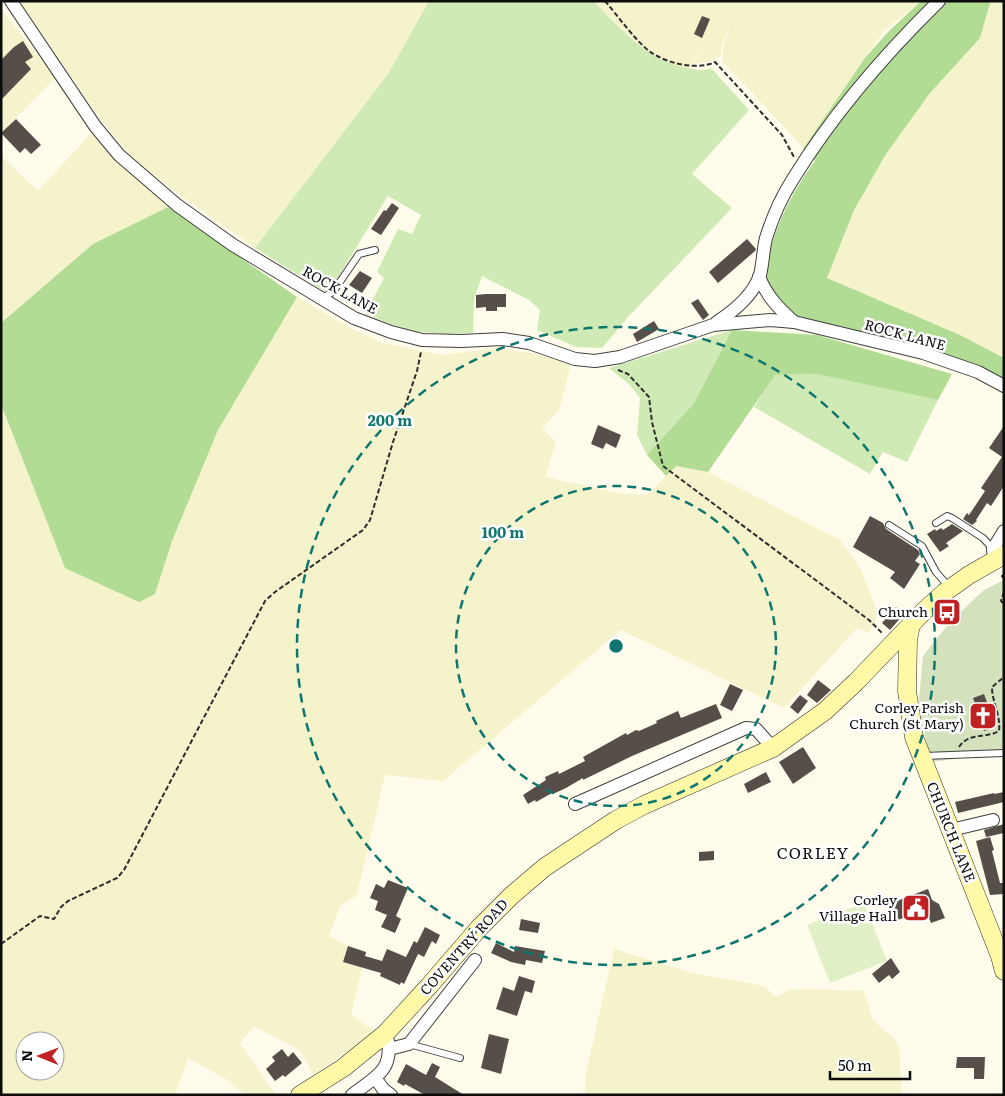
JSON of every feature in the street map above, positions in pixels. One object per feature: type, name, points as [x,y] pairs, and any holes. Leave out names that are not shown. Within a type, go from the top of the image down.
[{"type":"main road","name":"COVENTRY ROAD","points":[[300,1095],[387,1042],[429,986],[480,926],[545,867],[580,843],[637,809],[774,748],[825,711],[950,588],[997,555]]},
{"type":"main road","name":"CHURCH LANE","points":[[906,691],[908,640],[911,625]]},
{"type":"main road","name":"CHURCH LANE","points":[[891,646],[902,664],[914,737],[920,756],[951,830],[1004,970]]},
{"type":"street","name":"ROCK LANE","points":[[11,1],[95,126],[118,154],[177,205],[233,245],[354,318],[392,332],[422,340],[503,340],[529,343],[575,359],[595,360],[620,356],[713,325],[770,320],[794,322],[923,353],[978,372],[1004,386]]},
{"type":"street","points":[[713,325],[735,311],[760,277],[766,238],[792,180],[846,103],[939,1]]},
{"type":"street","name":"ROCK LANE","points":[[760,277],[764,288],[777,308],[794,322]]},
{"type":"street","points":[[997,555],[1004,532]]},
{"type":"street","points":[[575,804],[746,728],[756,729],[774,748]]},
{"type":"street","points":[[951,830],[993,820]]},
{"type":"street","points":[[352,1095],[376,1079],[388,1063],[387,1042],[409,1044],[475,960]]},
{"type":"street","points":[[376,1079],[383,1089],[391,1095]]},
{"type":"lane","points":[[321,298],[333,292],[359,254],[376,250]]},
{"type":"lane","points":[[936,523],[945,517],[952,518],[983,538],[997,555]]},
{"type":"lane","points":[[889,525],[922,546],[936,572],[950,588]]},
{"type":"lane","points":[[920,756],[1004,753]]},
{"type":"lane","points":[[409,1044],[460,1058]]},
{"type":"path","points":[[605,1],[649,51],[673,62],[692,66],[709,65],[715,62],[782,135],[802,166]]},
{"type":"path","points":[[1,944],[40,916],[54,919],[68,901],[119,876],[142,836],[265,601],[363,530],[370,520],[392,442],[417,371],[422,340]]},
{"type":"path","points":[[610,358],[611,364],[616,369],[628,374],[649,397],[652,422],[663,466],[869,620],[887,638],[891,646]]},
{"type":"path","points":[[1004,575],[1002,576],[1004,579]]},
{"type":"path","points":[[1004,592],[1001,601],[1004,604]]},
{"type":"path","points":[[954,750],[970,737],[994,734],[999,731],[1000,725],[992,696],[992,687],[1004,677]]},
{"type":"shaded area","points":[[19,1],[429,1],[388,74],[255,248],[132,158],[101,120]]},
{"type":"shaded area","points":[[593,1],[921,1],[884,31],[804,148],[722,61],[723,47],[732,18],[721,48],[721,56],[709,62],[694,64],[703,41],[691,69],[672,65],[649,54]]},
{"type":"shaded area","points":[[989,1],[1004,1],[1004,358],[960,335],[827,278],[854,210],[886,154],[930,93],[980,38]]},
{"type":"shaded area","points":[[1,9],[55,78],[1,133]]},
{"type":"shaded area","points":[[94,130],[117,157],[168,207],[93,244],[1,323],[1,156],[38,191]]},
{"type":"shaded area","points":[[297,297],[350,328],[383,343],[442,355],[496,348],[536,354],[571,364],[559,410],[542,429],[556,442],[545,477],[624,494],[648,495],[675,466],[708,472],[840,540],[861,569],[878,615],[869,633],[857,628],[784,708],[621,630],[443,781],[385,775],[357,895],[340,906],[329,936],[348,946],[366,952],[351,1015],[376,1032],[313,1075],[301,1051],[254,1026],[240,1043],[276,1095],[245,1095],[226,1079],[188,1058],[175,1095],[1,1095],[1,404],[65,568],[155,594],[172,541],[218,430]]},
{"type":"shaded area","points":[[614,949],[693,973],[764,986],[776,997],[789,990],[864,991],[872,1018],[894,1038],[899,1046],[902,1095],[585,1095],[586,1073]]},
{"type":"green space","points":[[429,1],[593,1],[636,42],[659,58],[690,69],[702,70],[711,68],[749,110],[692,174],[732,208],[629,316],[602,348],[576,347],[537,330],[540,310],[529,300],[482,276],[474,299],[473,333],[445,334],[409,331],[365,314],[384,278],[377,272],[398,229],[412,234],[421,215],[388,196],[330,290],[324,291],[255,248],[388,74]]},
{"type":"green space","points":[[921,1],[989,1],[990,3],[980,38],[930,93],[886,154],[854,210],[827,278],[960,335],[1004,358],[1004,379],[922,348],[802,318],[783,304],[763,272],[783,214],[797,187],[815,161],[803,149],[865,58],[889,31]]},
{"type":"green space","points":[[168,207],[297,297],[218,430],[172,541],[155,594],[139,602],[65,568],[1,404],[1,323],[93,244]]},
{"type":"green space","points":[[732,330],[694,403],[647,455],[637,435],[640,398],[629,384],[609,368]]},
{"type":"green space","points":[[732,330],[817,335],[952,374],[938,400],[817,374],[775,375],[708,472],[676,466],[666,476],[647,455],[694,403]]},
{"type":"green space","points":[[818,374],[938,400],[907,462],[883,452],[870,474],[754,407],[774,375]]},
{"type":"green space","points":[[1004,580],[1004,752],[932,762],[918,710],[923,656],[950,622],[984,590]]},
{"type":"green space","points":[[864,903],[887,961],[830,983],[807,925]]},
{"type":"building","points":[[702,16],[710,19],[702,38],[694,34]]},
{"type":"building","points":[[23,41],[33,57],[25,62],[31,69],[1,100],[1,60]]},
{"type":"building","points":[[16,119],[41,145],[31,154],[25,148],[20,153],[1,133]]},
{"type":"building","points":[[392,203],[399,208],[381,235],[371,229],[384,210],[386,211]]},
{"type":"building","points":[[747,239],[756,249],[755,251],[718,283],[709,272]]},
{"type":"building","points":[[360,271],[372,278],[362,293],[349,285]]},
{"type":"building","points":[[506,294],[506,307],[497,307],[497,311],[486,311],[486,307],[476,308],[476,295]]},
{"type":"building","points":[[698,299],[709,315],[703,320],[691,303]]},
{"type":"building","points":[[654,321],[659,329],[637,342],[633,334]]},
{"type":"building","points":[[598,425],[621,435],[616,448],[606,443],[603,449],[591,444]]},
{"type":"building","points":[[1004,426],[1004,486],[991,506],[987,503],[977,521],[972,525],[963,519],[967,513],[969,515],[985,491],[981,488],[1002,457],[989,448]]},
{"type":"building","points":[[870,516],[883,523],[886,529],[918,550],[920,554],[915,561],[920,564],[904,589],[890,578],[895,572],[853,547]]},
{"type":"building","points":[[952,524],[963,531],[946,543],[949,546],[940,552],[927,534],[935,529],[936,531],[941,528],[943,530]]},
{"type":"building","points":[[896,607],[904,614],[890,630],[882,623]]},
{"type":"building","points":[[818,680],[831,690],[817,703],[807,695]]},
{"type":"building","points":[[730,684],[743,690],[732,711],[720,705]]},
{"type":"building","name":"Corley Parish Church (St Mary)","points":[[984,694],[996,727],[984,731],[983,727],[977,729],[972,711],[977,709],[973,698]]},
{"type":"building","points":[[800,695],[808,701],[798,714],[790,707]]},
{"type":"building","points":[[716,704],[722,718],[632,756],[583,780],[583,778],[536,802],[535,800],[528,804],[523,795],[546,780],[545,777],[558,771],[559,774],[585,761],[583,757],[626,733],[627,735],[636,730],[639,731],[678,711],[681,718]]},
{"type":"building","points":[[803,747],[816,768],[793,784],[779,762]]},
{"type":"building","points":[[766,772],[771,782],[748,793],[744,784]]},
{"type":"building","points":[[1004,792],[1004,802],[958,813],[955,802]]},
{"type":"building","points":[[1004,824],[1004,833],[986,837],[984,830]]},
{"type":"building","points":[[990,837],[1000,883],[1004,883],[1004,894],[990,895],[976,841]]},
{"type":"building","points":[[714,851],[714,860],[699,861],[699,852]]},
{"type":"building","points":[[388,880],[408,888],[396,916],[401,919],[395,933],[381,927],[387,915],[375,910],[378,901],[370,898],[376,884],[384,888]]},
{"type":"building","name":"Corley Village Hall","points":[[928,889],[932,900],[939,904],[945,918],[931,923],[928,915],[919,918],[917,913],[895,921],[889,904]]},
{"type":"building","points":[[521,919],[540,923],[538,933],[519,930]]},
{"type":"building","points":[[425,927],[440,935],[436,944],[432,941],[424,957],[418,954],[404,984],[401,982],[400,985],[380,976],[381,973],[343,962],[348,946],[366,952],[365,956],[382,961],[387,949],[406,957],[414,941],[417,943]]},
{"type":"building","points":[[496,943],[514,952],[515,946],[545,951],[542,963],[526,960],[525,965],[511,962],[491,953]]},
{"type":"building","points":[[891,958],[900,972],[892,979],[889,975],[879,983],[872,974]]},
{"type":"building","points":[[519,976],[535,981],[532,993],[525,991],[517,1016],[496,1009],[503,987],[514,991]]},
{"type":"building","points":[[489,1034],[509,1039],[501,1074],[481,1068]]},
{"type":"building","points":[[282,1049],[288,1057],[293,1052],[302,1063],[285,1077],[283,1075],[275,1081],[266,1069],[275,1061],[272,1057]]},
{"type":"building","points":[[957,1057],[985,1057],[984,1079],[974,1079],[974,1068],[956,1068]]},
{"type":"building","points":[[432,1063],[440,1067],[435,1077],[464,1095],[425,1095],[405,1084],[404,1086],[397,1082],[406,1064],[426,1075]]},
{"type":"place","name":"Church","points":[[947,612]]},
{"type":"place","name":"Corley Parish Church (St Mary)","points":[[983,716]]},
{"type":"place","name":"Corley Village Hall","points":[[916,908]]},
{"type":"district","name":"CORLEY","points":[[813,853]]}]
